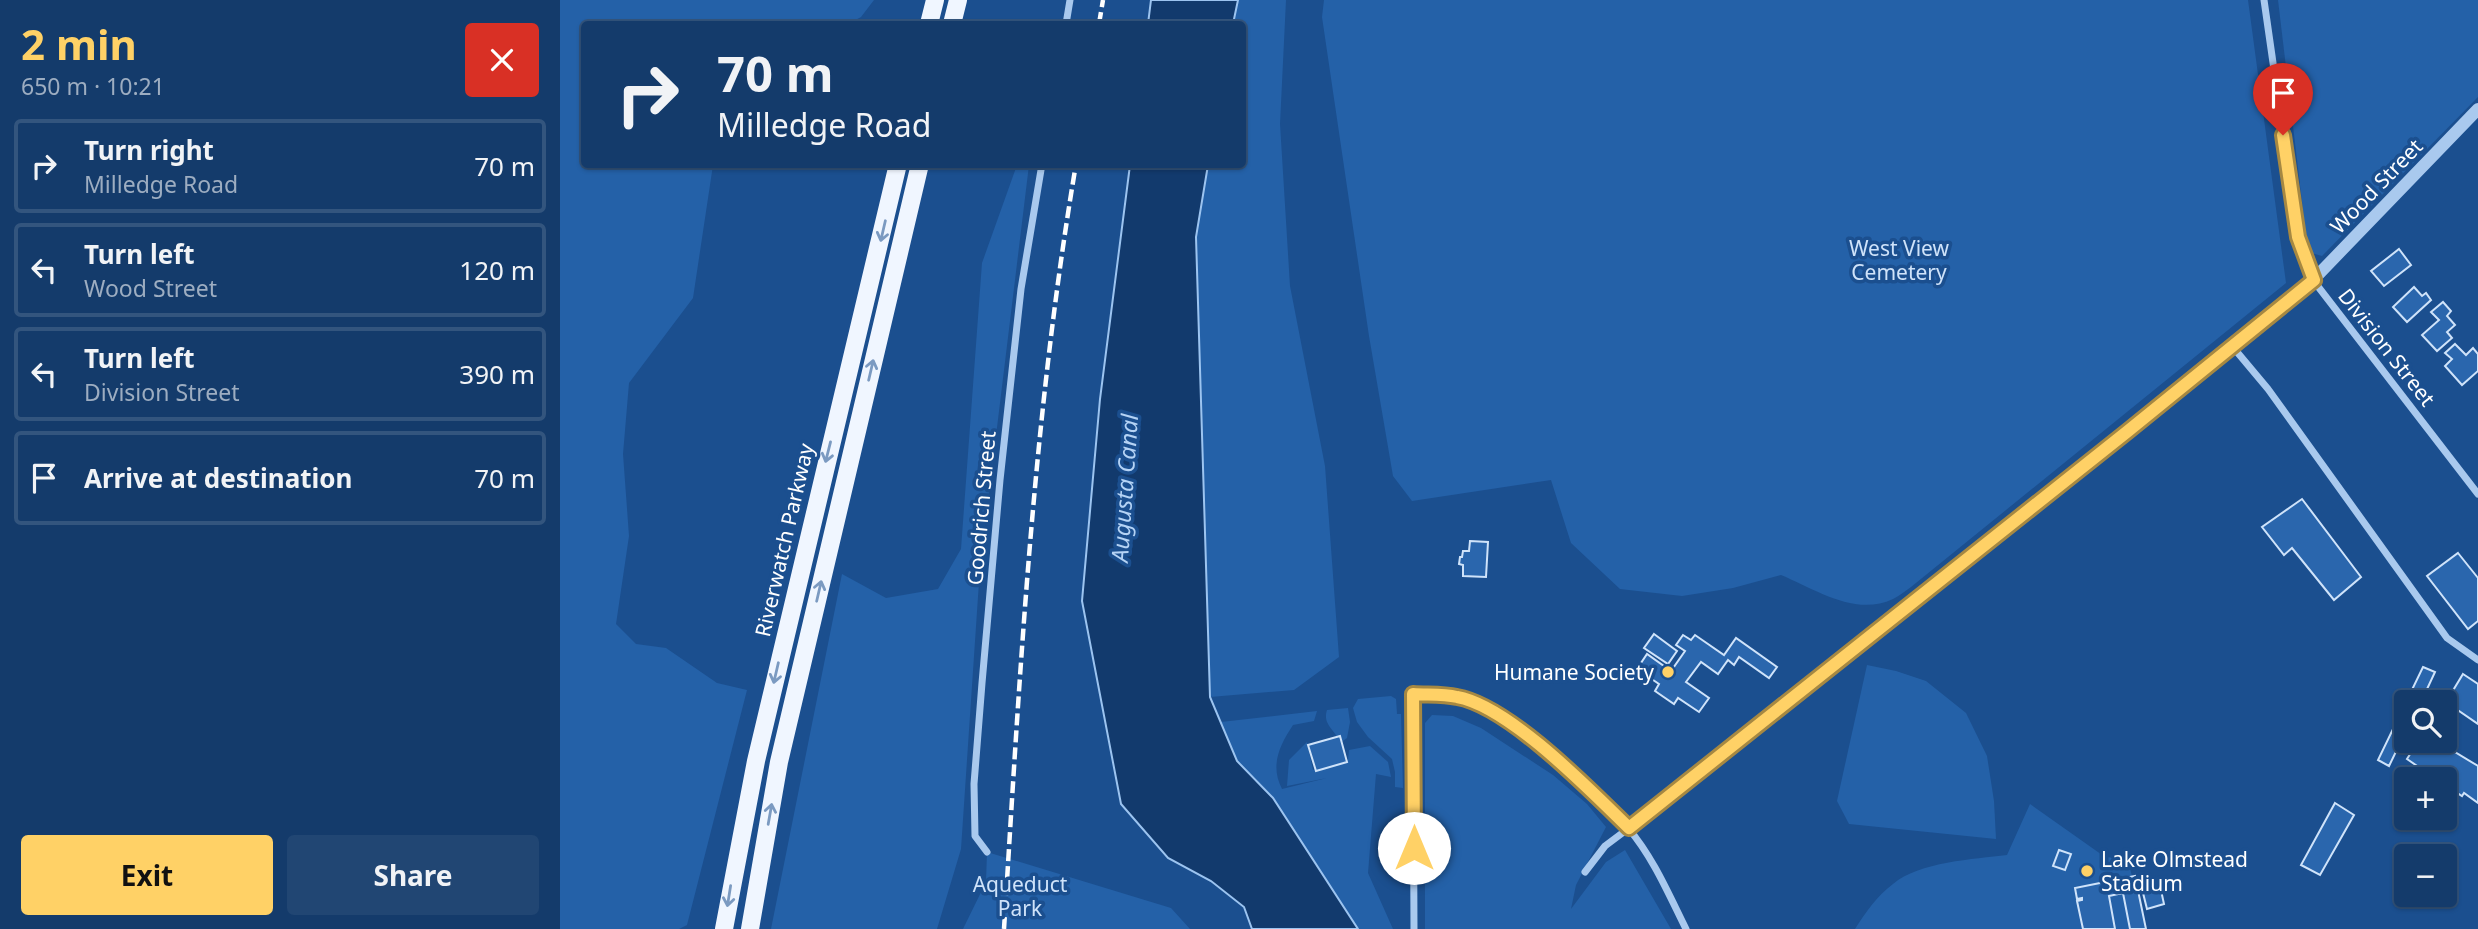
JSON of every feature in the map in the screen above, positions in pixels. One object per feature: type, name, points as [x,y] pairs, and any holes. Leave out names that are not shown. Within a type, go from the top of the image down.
[{"type":"main road","points":[[930,21],[935,0]]},
{"type":"main road","points":[[953,21],[958,0]]},
{"type":"main road","name":"Riverwatch Parkway","points":[[724,929],[756,761],[897,168]]},
{"type":"main road","points":[[750,929],[779,762],[919,168]]},
{"type":"street","points":[[1066,21],[1070,0]]},
{"type":"street","name":"Division Street","points":[[2264,0],[2298,237],[2314,280],[2478,494]]},
{"type":"street","name":"Wood Street","points":[[1585,872],[1605,846],[2314,280],[2478,108]]},
{"type":"street","name":"Goodrich Street","points":[[987,852],[975,836],[974,784],[980,708],[1000,480],[1021,289],[1041,168]]},
{"type":"street","points":[[2232,346],[2268,389],[2447,638],[2478,660]]},
{"type":"street","points":[[1415,929],[1413,694],[1458,697],[1474,702],[1510,722],[1579,779],[1629,828],[1651,862],[1686,929]]},
{"type":"green space","points":[[560,0],[874,0],[861,17],[854,21],[581,21],[581,168],[713,168],[693,298],[629,383],[623,454],[629,536],[616,624],[636,644],[666,648],[717,683],[747,690],[687,925],[679,929],[560,929]]},
{"type":"green space","points":[[1238,0],[1286,0],[1280,124],[1290,286],[1325,466],[1339,657],[1294,690],[1210,697],[1196,237],[1208,168],[1246,168],[1246,21],[1234,21]]},
{"type":"green space","name":"West View Cemetery","points":[[1324,0],[2248,0],[2286,283],[1893,599],[1879,604],[1850,603],[1781,575],[1733,588],[1682,596],[1620,589],[1571,543],[1551,480],[1412,501],[1393,476],[1369,336],[1322,17]]},
{"type":"green space","points":[[2278,0],[2478,0],[2478,97],[2322,256],[2308,252]]},
{"type":"green space","points":[[1016,168],[1029,168],[980,567],[961,849],[937,929],[771,929],[842,574],[886,598],[938,589],[961,549],[982,263]]},
{"type":"green space","points":[[1867,665],[1926,681],[1966,713],[1987,756],[1994,801],[1996,839],[1849,824],[1837,801]]},
{"type":"green space","points":[[1391,696],[1396,699],[1397,714],[1401,714],[1403,788],[1395,787],[1392,759],[1368,737],[1357,722],[1353,708],[1358,699]]},
{"type":"green space","points":[[1348,708],[1350,722],[1347,738],[1340,743],[1326,720],[1327,710]]},
{"type":"green space","points":[[1317,711],[1314,721],[1293,725],[1284,741],[1278,756],[1278,781],[1282,789],[1327,778],[1287,786],[1289,760],[1307,742],[1313,770],[1348,760],[1349,750],[1370,746],[1388,762],[1391,777],[1376,774],[1368,873],[1393,929],[1358,929],[1273,798],[1237,761],[1221,722]]},
{"type":"green space","points":[[1432,715],[1453,716],[1481,728],[1553,775],[1587,804],[1606,827],[1576,885],[1571,909],[1606,862],[1625,850],[1671,929],[1425,929],[1425,723]]},
{"type":"green space","points":[[2030,804],[2105,857],[2128,859],[2144,929],[1855,929],[1877,899],[1904,877],[1932,866],[2007,855]]},
{"type":"green space","name":"Aqueduct Park","points":[[987,852],[1171,908],[1190,929],[963,929],[986,882]]},
{"type":"water","points":[[1151,0],[1238,0],[1234,21],[1148,21]]},
{"type":"water","name":"Augusta Canal","points":[[1130,168],[1208,168],[1196,237],[1210,697],[1237,761],[1273,798],[1358,929],[1252,929],[1244,907],[1211,881],[1168,858],[1121,804],[1082,601],[1100,399]]},
{"type":"building","points":[[2399,249],[2411,265],[2384,286],[2371,271]]},
{"type":"building","points":[[2414,287],[2422,296],[2426,293],[2431,300],[2407,322],[2393,307]]},
{"type":"building","points":[[2443,302],[2451,311],[2447,316],[2455,325],[2447,332],[2452,338],[2437,351],[2422,335],[2439,320],[2431,312]]},
{"type":"building","points":[[2455,344],[2466,355],[2473,348],[2478,354],[2478,371],[2462,385],[2445,366],[2452,359],[2445,353]]},
{"type":"building","points":[[2302,499],[2361,577],[2334,600],[2292,548],[2284,555],[2262,527]]},
{"type":"building","points":[[1470,541],[1488,542],[1486,577],[1463,576],[1460,557],[1463,551],[1469,551]]},
{"type":"building","points":[[2458,553],[2478,578],[2478,621],[2468,629],[2427,576]]},
{"type":"building","points":[[1654,634],[1677,651],[1668,664],[1644,648]]},
{"type":"building","name":"Humane Society","points":[[1683,635],[1691,640],[1695,635],[1724,655],[1736,638],[1777,667],[1769,678],[1739,657],[1734,665],[1728,660],[1718,674],[1701,662],[1686,682],[1709,698],[1699,712],[1678,698],[1674,704],[1655,691],[1659,684],[1637,669],[1647,654],[1671,671],[1685,651],[1676,645]]},
{"type":"building","points":[[2423,667],[2435,672],[2427,690],[2412,690]]},
{"type":"building","points":[[2463,674],[2478,684],[2478,724],[2457,710],[2457,690],[2453,690]]},
{"type":"building","points":[[2394,727],[2395,753],[2389,766],[2378,760]]},
{"type":"building","points":[[1340,736],[1347,762],[1316,771],[1308,745]]},
{"type":"building","points":[[2411,753],[2456,753],[2478,766],[2478,803],[2464,793],[2462,796],[2457,793],[2457,767],[2419,767],[2407,759]]},
{"type":"building","points":[[2335,803],[2354,815],[2320,875],[2301,865]]},
{"type":"building","points":[[2059,850],[2071,854],[2065,870],[2053,866]]},
{"type":"building","points":[[2135,876],[2146,929],[2130,929],[2123,893],[2109,896],[2115,929],[2083,929],[2077,901],[2082,898],[2077,899],[2075,888]]},
{"type":"building","points":[[2159,881],[2164,904],[2147,909],[2141,885]]},
{"type":"railway","points":[[1100,21],[1103,0]]},
{"type":"railway","points":[[1004,929],[1022,641],[1039,450],[1061,259],[1075,168]]},
{"type":"place","name":"Humane Society","points":[[1668,672]]},
{"type":"place","name":"Lake Olmstead Stadium","points":[[2087,871]]},
{"type":"route","points":[[1414,848],[1413,694],[1458,697],[1474,702],[1510,722],[1579,779],[1629,828],[2314,280],[2298,237],[2283,135]]}]
